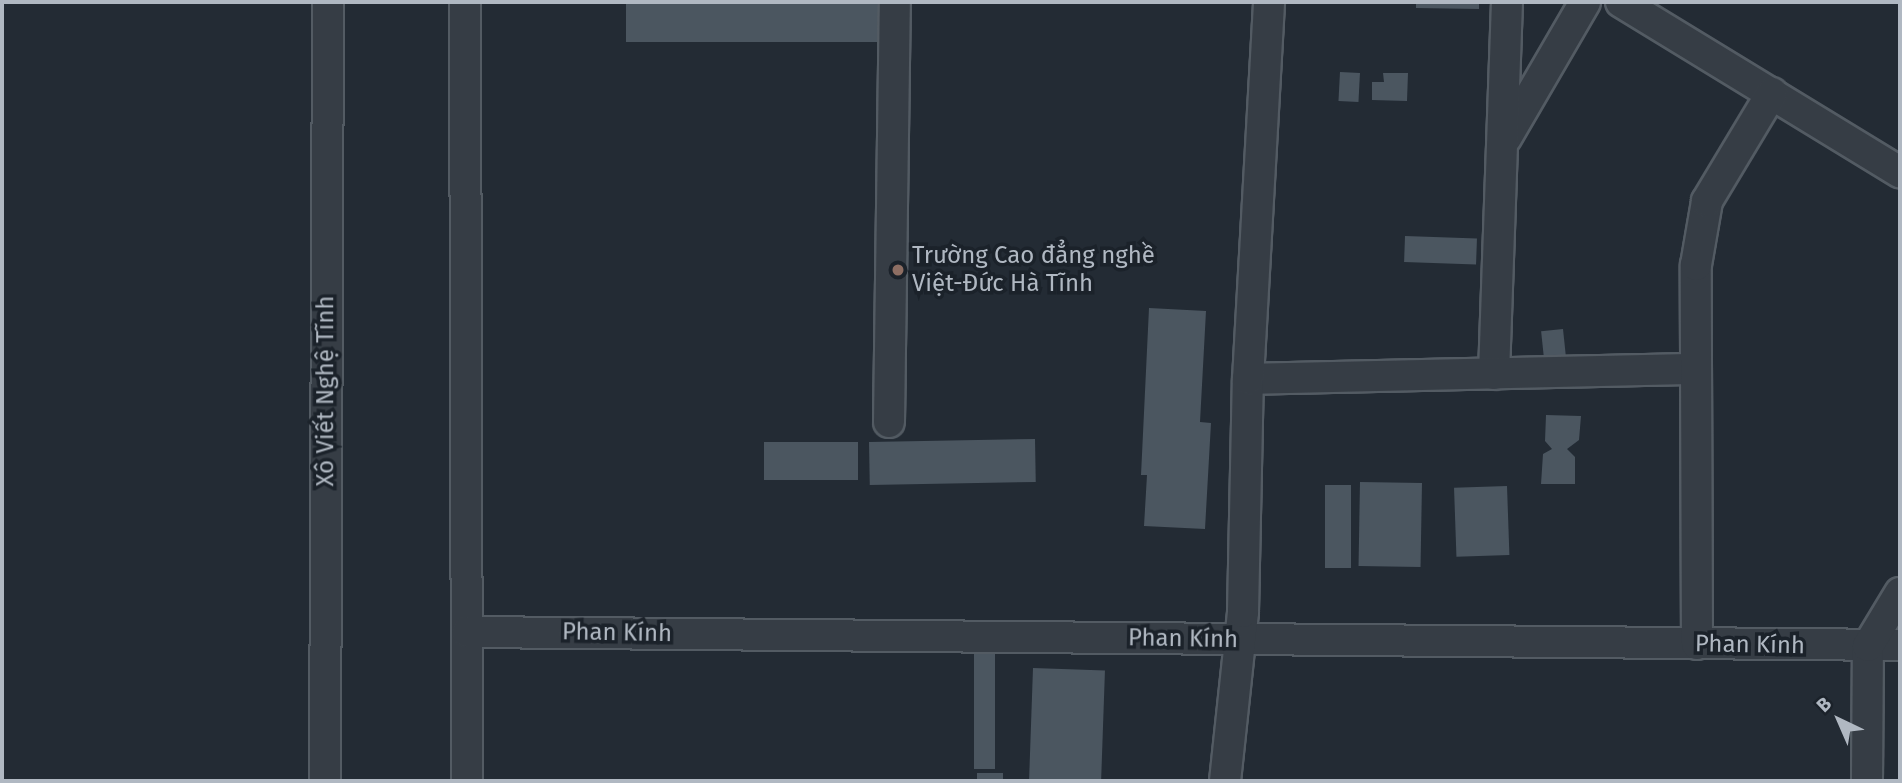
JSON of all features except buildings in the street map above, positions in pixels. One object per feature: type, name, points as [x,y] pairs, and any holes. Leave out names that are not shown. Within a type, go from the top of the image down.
[{"type":"street","name":"Xô Viết Nghệ Tĩnh","points":[[325,781],[328,2]]},
{"type":"street","points":[[465,2],[467,781]]},
{"type":"street","points":[[889,422],[895,2]]},
{"type":"street","points":[[1224,781],[1240,640],[1248,379],[1269,2]]},
{"type":"street","points":[[1494,374],[1507,2]]},
{"type":"street","points":[[1504,142],[1585,2]]},
{"type":"street","points":[[1621,2],[1900,172]]},
{"type":"street","points":[[1697,644],[1696,265],[1707,201],[1772,93]]},
{"type":"street","points":[[1248,379],[1696,369]]},
{"type":"street","points":[[1867,781],[1868,646],[1900,593]]},
{"type":"street","name":"Phan Kính","points":[[467,632],[1900,645]]},
{"type":"place","name":"Trường Cao đẳng nghề Việt-Đức Hà Tĩnh","points":[[898,270]]}]
